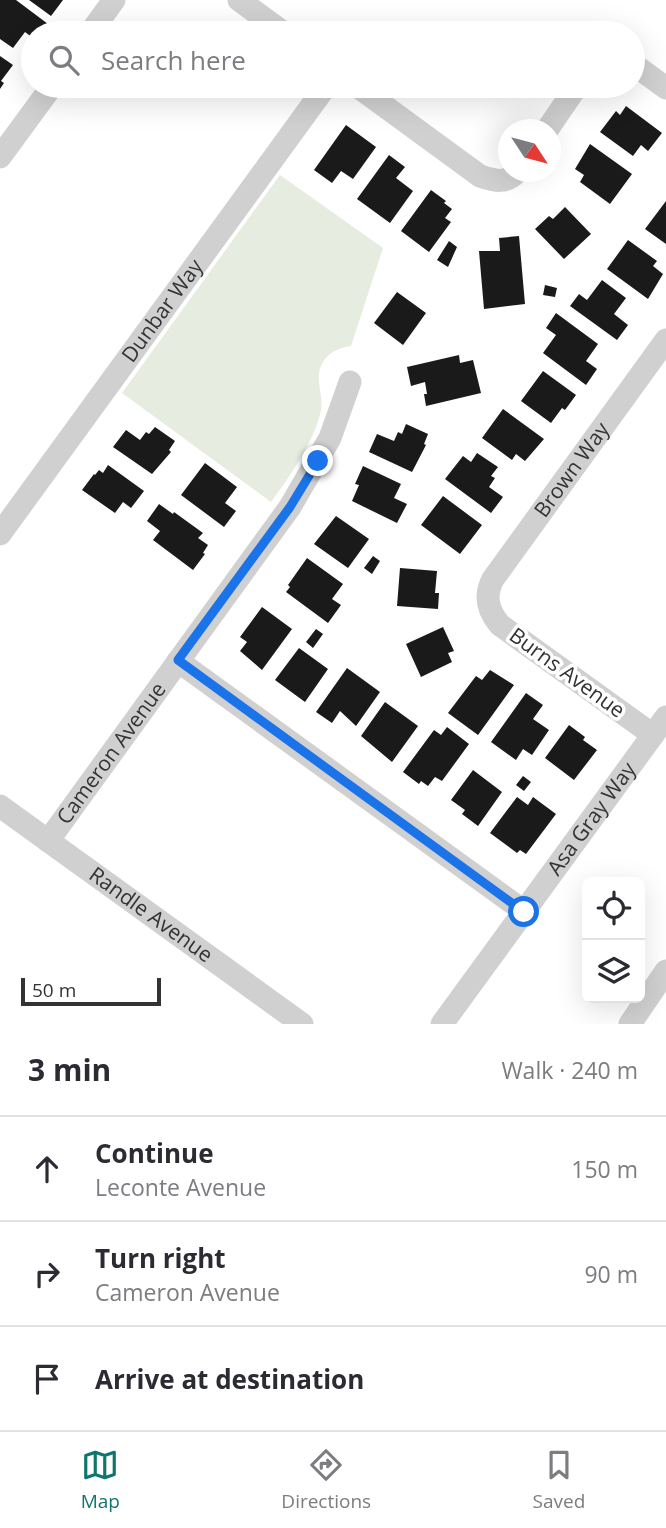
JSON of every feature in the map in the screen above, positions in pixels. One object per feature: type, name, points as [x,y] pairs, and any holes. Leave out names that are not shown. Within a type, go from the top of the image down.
[{"type":"street","points":[[99,21],[114,0]]},
{"type":"street","points":[[239,0],[268,21]]},
{"type":"street","points":[[645,73],[666,88]]},
{"type":"street","points":[[0,157],[43,98]]},
{"type":"street","name":"Dunbar Way","points":[[0,534],[317,98]]},
{"type":"street","points":[[373,98],[480,176],[498,176]]},
{"type":"street","points":[[555,119],[570,98]]},
{"type":"street","name":"Brown Way","points":[[488,606],[488,592],[494,579],[666,340]]},
{"type":"street","name":"Cameron Avenue","points":[[48,841],[307,481],[330,438],[350,382]]},
{"type":"street","name":"Burns Avenue","points":[[488,606],[500,625],[660,726]]},
{"type":"street","points":[[178,660],[524,912]]},
{"type":"street","name":"Asa Gray Way","points":[[442,1024],[660,726]]},
{"type":"street","name":"Randle Avenue","points":[[0,806],[302,1024]]},
{"type":"street","points":[[630,1024],[666,971]]},
{"type":"shaded area","points":[[280,175],[383,248],[351,346],[331,353],[320,368],[321,410],[313,434],[271,502],[122,393]]},
{"type":"building","points":[[0,0],[16,0],[44,21],[21,21],[21,37],[13,48],[0,39]]},
{"type":"building","points":[[29,0],[63,0],[51,16]]},
{"type":"building","points":[[0,56],[13,65],[1,81],[4,83],[0,89]]},
{"type":"building","points":[[626,106],[662,133],[648,151],[641,145],[633,156],[600,132],[616,111],[620,115]]},
{"type":"building","points":[[346,125],[376,147],[353,179],[341,171],[332,183],[314,170]]},
{"type":"building","points":[[590,144],[632,174],[610,204],[580,182],[584,175],[575,169]]},
{"type":"building","points":[[389,155],[405,167],[396,178],[413,191],[390,223],[357,199]]},
{"type":"building","points":[[431,190],[452,209],[445,218],[451,222],[429,252],[401,231]]},
{"type":"building","points":[[666,201],[666,244],[645,229]]},
{"type":"building","points":[[565,207],[591,234],[564,259],[535,229],[549,216],[553,219]]},
{"type":"building","points":[[519,236],[525,304],[484,309],[479,251],[500,251],[499,238]]},
{"type":"building","points":[[628,240],[657,261],[653,266],[663,274],[648,299],[607,269]]},
{"type":"building","points":[[449,241],[457,247],[448,267],[437,260]]},
{"type":"building","points":[[602,280],[626,298],[614,314],[628,325],[617,340],[570,306],[579,294],[587,300]]},
{"type":"building","points":[[545,285],[557,288],[555,297],[543,295]]},
{"type":"building","points":[[397,292],[426,313],[403,345],[374,323]]},
{"type":"building","points":[[556,313],[598,344],[586,361],[597,369],[586,385],[543,353],[556,335],[546,328]]},
{"type":"building","points":[[459,355],[460,363],[473,360],[481,393],[426,406],[425,382],[411,386],[407,367]]},
{"type":"building","points":[[543,371],[576,395],[551,423],[521,401]]},
{"type":"building","points":[[503,409],[544,439],[525,461],[516,454],[512,460],[482,438]]},
{"type":"building","points":[[406,424],[428,434],[424,444],[426,445],[412,472],[369,452],[377,434],[394,441],[398,432],[402,434]]},
{"type":"building","points":[[155,427],[175,441],[169,450],[171,452],[152,474],[113,447],[126,430],[140,440],[146,432],[149,434]]},
{"type":"building","points":[[477,453],[498,467],[491,476],[495,478],[489,487],[503,497],[491,513],[445,479],[463,456],[471,462]]},
{"type":"building","points":[[205,463],[237,487],[225,503],[236,511],[224,527],[181,495]]},
{"type":"building","points":[[108,465],[144,491],[131,508],[123,502],[115,513],[82,490],[94,474],[99,470],[103,473]]},
{"type":"building","points":[[363,466],[401,484],[394,498],[407,504],[397,523],[352,501],[359,485],[355,484]]},
{"type":"building","points":[[443,496],[482,525],[460,554],[421,525]]},
{"type":"building","points":[[159,504],[203,533],[198,538],[208,545],[193,570],[153,540],[160,531],[147,521]]},
{"type":"building","points":[[336,516],[369,539],[348,568],[314,544]]},
{"type":"building","points":[[373,556],[380,561],[372,574],[364,568]]},
{"type":"building","points":[[307,558],[343,584],[332,599],[341,605],[328,623],[286,592]]},
{"type":"building","points":[[400,568],[437,571],[435,593],[439,593],[438,609],[397,606]]},
{"type":"building","points":[[262,607],[292,629],[262,670],[240,651],[247,642],[240,637]]},
{"type":"building","points":[[443,627],[454,651],[448,653],[452,662],[421,677],[406,644]]},
{"type":"building","points":[[316,629],[323,634],[313,648],[306,642]]},
{"type":"building","points":[[299,648],[328,669],[305,702],[275,680]]},
{"type":"building","points":[[347,668],[380,692],[356,726],[340,711],[332,723],[316,712]]},
{"type":"building","points":[[490,670],[514,685],[478,735],[448,713],[476,676],[482,680]]},
{"type":"building","points":[[526,693],[543,705],[533,719],[549,730],[532,755],[523,749],[516,760],[491,742]]},
{"type":"building","points":[[385,702],[418,726],[392,762],[361,736]]},
{"type":"building","points":[[569,725],[597,750],[574,780],[545,758]]},
{"type":"building","points":[[447,727],[469,744],[442,781],[435,777],[428,786],[421,781],[419,784],[403,772],[434,730],[441,735]]},
{"type":"building","points":[[473,770],[502,792],[478,826],[462,814],[465,810],[451,800]]},
{"type":"building","points":[[523,776],[531,782],[524,791],[516,785]]},
{"type":"building","points":[[517,797],[528,805],[533,797],[556,814],[526,854],[520,850],[517,853],[490,833]]},
{"type":"route","points":[[318,461],[290,507],[178,660],[524,912]]}]
